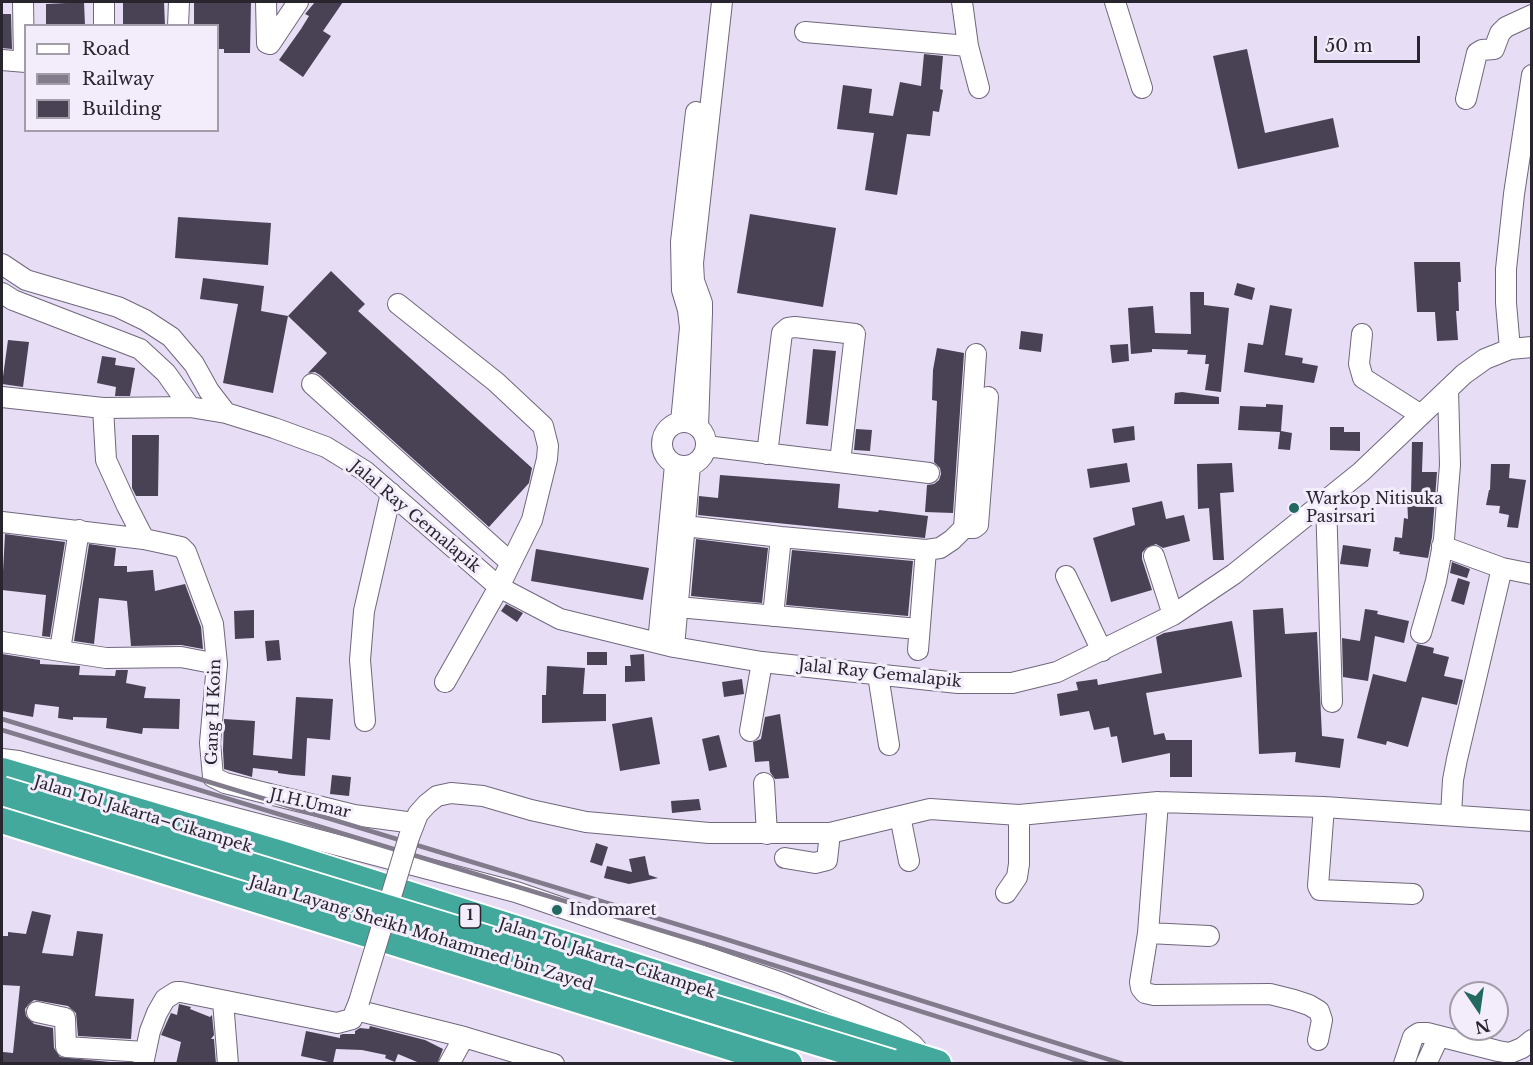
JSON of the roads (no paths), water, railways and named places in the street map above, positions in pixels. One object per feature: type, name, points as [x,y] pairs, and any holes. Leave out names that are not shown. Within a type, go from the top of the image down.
[{"type":"highway","name":"Jalan Tol Jakarta–Cikampek","points":[[2,772],[284,856],[931,1062]]},
{"type":"highway","name":"Jalan Layang Sheikh Mohammed bin Zayed","points":[[2,791],[892,1064]]},
{"type":"highway","name":"Jalan Layang Sheikh Mohammed bin Zayed","points":[[2,804],[842,1064]]},
{"type":"highway","points":[[2,819],[788,1064]]},
{"type":"street","points":[[23,2],[24,32]]},
{"type":"street","points":[[104,2],[104,24]]},
{"type":"street","points":[[178,24],[179,2]]},
{"type":"street","points":[[266,2],[268,44],[272,42],[298,2]]},
{"type":"street","points":[[694,304],[682,290],[681,242],[708,2]]},
{"type":"street","points":[[690,424],[669,427],[662,438],[664,457],[682,466],[699,461],[706,446],[706,439],[690,424],[693,263],[722,2]]},
{"type":"street","points":[[962,2],[968,46],[979,88]]},
{"type":"street","points":[[1115,2],[1142,88]]},
{"type":"street","points":[[1466,99],[1479,50],[1494,49],[1500,33],[1506,27],[1532,15]]},
{"type":"street","points":[[805,32],[968,46]]},
{"type":"street","points":[[2,60],[24,62]]},
{"type":"street","points":[[1510,349],[1506,269],[1514,194],[1532,75]]},
{"type":"street","points":[[2,264],[26,280],[118,307],[145,320],[171,337],[194,364],[209,391],[226,413]]},
{"type":"street","points":[[2,293],[13,300],[140,349],[166,372],[189,407]]},
{"type":"street","points":[[398,304],[496,382],[543,426],[548,446],[545,469],[532,520],[499,587],[445,682]]},
{"type":"street","points":[[767,454],[782,333],[788,328],[795,327],[855,334],[856,336],[840,462]]},
{"type":"street","points":[[1362,334],[1359,364],[1363,378],[1421,415]]},
{"type":"street","name":"Jalal Ray Gemalapik","points":[[2,397],[102,408],[189,407],[226,413],[326,447],[365,471],[499,587],[560,619],[666,645],[762,662],[958,683],[1012,683],[1057,672],[1173,615],[1234,574],[1361,472],[1464,374],[1485,359],[1510,349],[1532,347]]},
{"type":"street","points":[[685,526],[926,550],[940,548],[964,528],[976,354]]},
{"type":"street","points":[[312,384],[511,563]]},
{"type":"street","points":[[1420,633],[1436,581],[1442,546],[1450,465],[1448,389]]},
{"type":"street","points":[[964,528],[974,528],[978,525],[988,397]]},
{"type":"street","points":[[102,408],[106,460],[144,539]]},
{"type":"street","points":[[706,446],[928,473]]},
{"type":"street","points":[[666,645],[678,607],[685,526],[682,466]]},
{"type":"street","points":[[666,645],[682,466]]},
{"type":"street","points":[[365,721],[360,660],[364,611],[391,493]]},
{"type":"street","points":[[1326,500],[1332,702]]},
{"type":"street","points":[[2,522],[144,539]]},
{"type":"street","points":[[60,650],[79,530]]},
{"type":"street","points":[[773,616],[781,537]]},
{"type":"street","name":"Gang H Koin","points":[[144,539],[181,547],[186,552],[213,624],[217,664],[210,743],[212,774]]},
{"type":"street","points":[[1442,546],[1502,568],[1532,574]]},
{"type":"street","points":[[918,650],[926,550]]},
{"type":"street","points":[[1154,556],[1173,615]]},
{"type":"street","points":[[1451,815],[1457,759],[1502,568]]},
{"type":"street","points":[[1066,576],[1102,651]]},
{"type":"street","points":[[678,607],[918,629]]},
{"type":"street","points":[[2,642],[106,658],[181,657],[217,664]]},
{"type":"street","points":[[750,731],[762,662]]},
{"type":"street","points":[[878,675],[889,745]]},
{"type":"street","points":[[2,759],[18,761],[516,892],[782,983],[854,1012],[895,1031],[914,1044],[931,1062]]},
{"type":"street","name":"JI.H.Umar","points":[[212,774],[214,779],[225,783],[411,830]]},
{"type":"street","points":[[764,783],[767,834]]},
{"type":"street","points":[[37,1012],[65,1018],[66,1047],[144,1058],[156,1013],[170,995],[182,992],[337,1023],[351,1018],[357,1006],[411,830],[418,814],[437,796],[459,793],[483,796],[531,810],[586,822],[659,830],[767,834],[830,833],[930,809],[1019,815],[1158,802],[1324,807],[1532,821]]},
{"type":"street","points":[[1158,802],[1148,933],[1141,988],[1145,993],[1270,994],[1294,1000],[1318,1011],[1322,1020],[1318,1040]]},
{"type":"street","points":[[1324,807],[1318,886],[1320,890],[1413,894]]},
{"type":"street","points":[[1006,893],[1017,877],[1019,815]]},
{"type":"street","points":[[900,816],[909,861]]},
{"type":"street","points":[[785,858],[815,863],[827,860],[830,833]]},
{"type":"street","points":[[1148,933],[1209,936]]},
{"type":"street","points":[[223,1000],[228,1064]]},
{"type":"street","points":[[357,1006],[554,1064]]},
{"type":"street","points":[[1404,1064],[1413,1037],[1419,1033],[1510,1053],[1522,1048],[1532,1040]]},
{"type":"street","points":[[1426,1064],[1439,1036]]},
{"type":"street","points":[[449,1064],[464,1037]]},
{"type":"railway","points":[[2,719],[722,938],[1123,1064]]},
{"type":"railway","points":[[2,730],[719,948],[1088,1064]]},
{"type":"place","name":"Warkop Nitisuka Pasirsari","points":[[1294,508]]},
{"type":"place","name":"Indomaret","points":[[557,910]]}]
